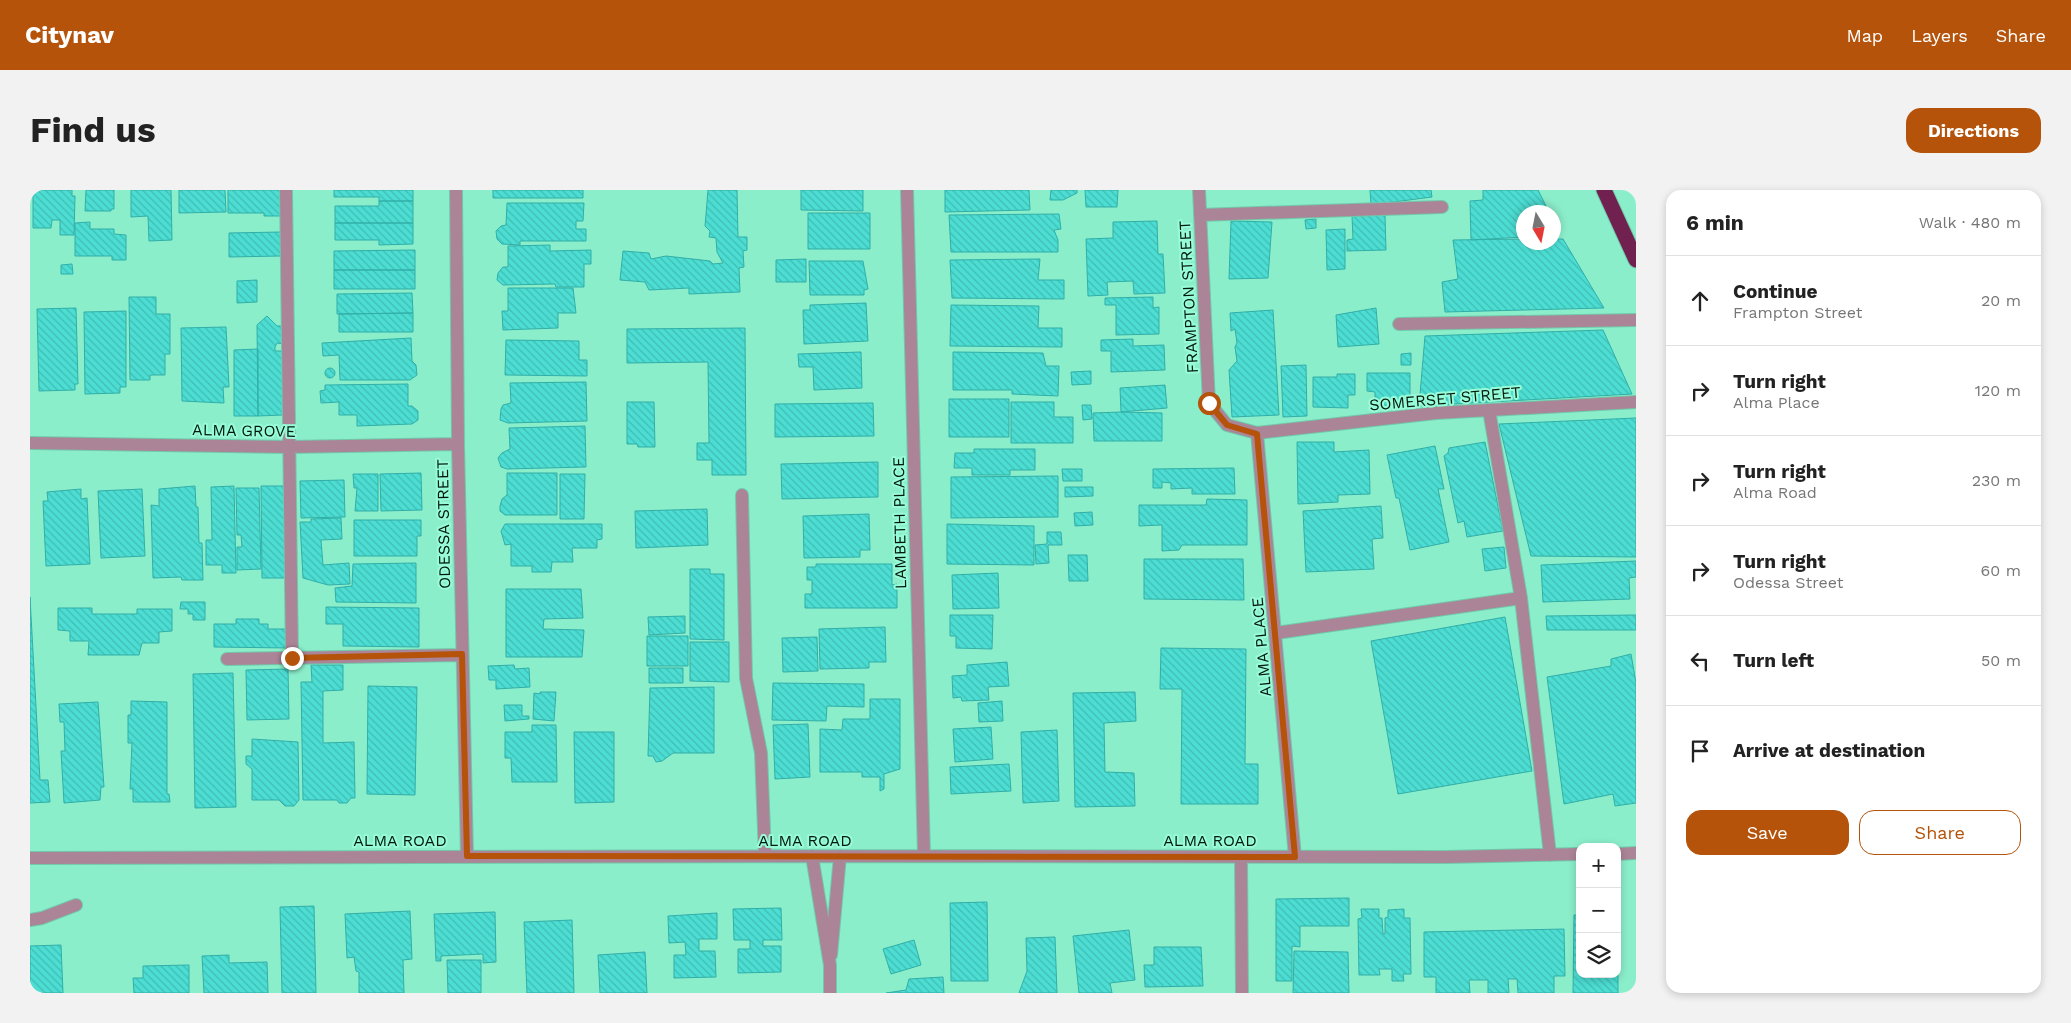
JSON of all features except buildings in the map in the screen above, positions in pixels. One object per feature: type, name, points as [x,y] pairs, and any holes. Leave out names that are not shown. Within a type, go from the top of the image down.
[{"type":"highway","points":[[1604,190],[1636,260]]},
{"type":"street","points":[[286,190],[292,658]]},
{"type":"street","name":"ODESSA STREET","points":[[456,190],[458,444],[467,856]]},
{"type":"street","name":"LAMBETH PLACE","points":[[907,190],[924,856]]},
{"type":"street","name":"FRAMPTON STREET","points":[[1199,190],[1209,403],[1227,425],[1257,434]]},
{"type":"street","points":[[1200,215],[1442,207]]},
{"type":"street","points":[[1399,324],[1636,320]]},
{"type":"street","name":"SOMERSET STREET","points":[[1257,434],[1436,413],[1636,402]]},
{"type":"street","points":[[1489,410],[1521,598],[1550,855]]},
{"type":"street","name":"ALMA PLACE","points":[[1257,434],[1295,857]]},
{"type":"street","name":"ALMA GROVE","points":[[30,443],[289,447],[458,444]]},
{"type":"street","points":[[742,495],[746,678],[761,753],[765,856]]},
{"type":"street","points":[[1276,633],[1521,598]]},
{"type":"street","points":[[226,659],[462,654]]},
{"type":"street","points":[[1621,854],[1636,853]]},
{"type":"street","name":"ALMA ROAD","points":[[30,858],[467,856],[1295,857],[1576,854]]},
{"type":"street","points":[[812,856],[830,965]]},
{"type":"street","points":[[830,993],[830,965],[836,926],[840,856]]},
{"type":"street","points":[[1241,857],[1242,993]]},
{"type":"street","points":[[30,920],[42,918],[76,905]]},
{"type":"route","points":[[292,658],[462,654],[467,856],[1295,857],[1257,434],[1227,425],[1209,403]]}]
